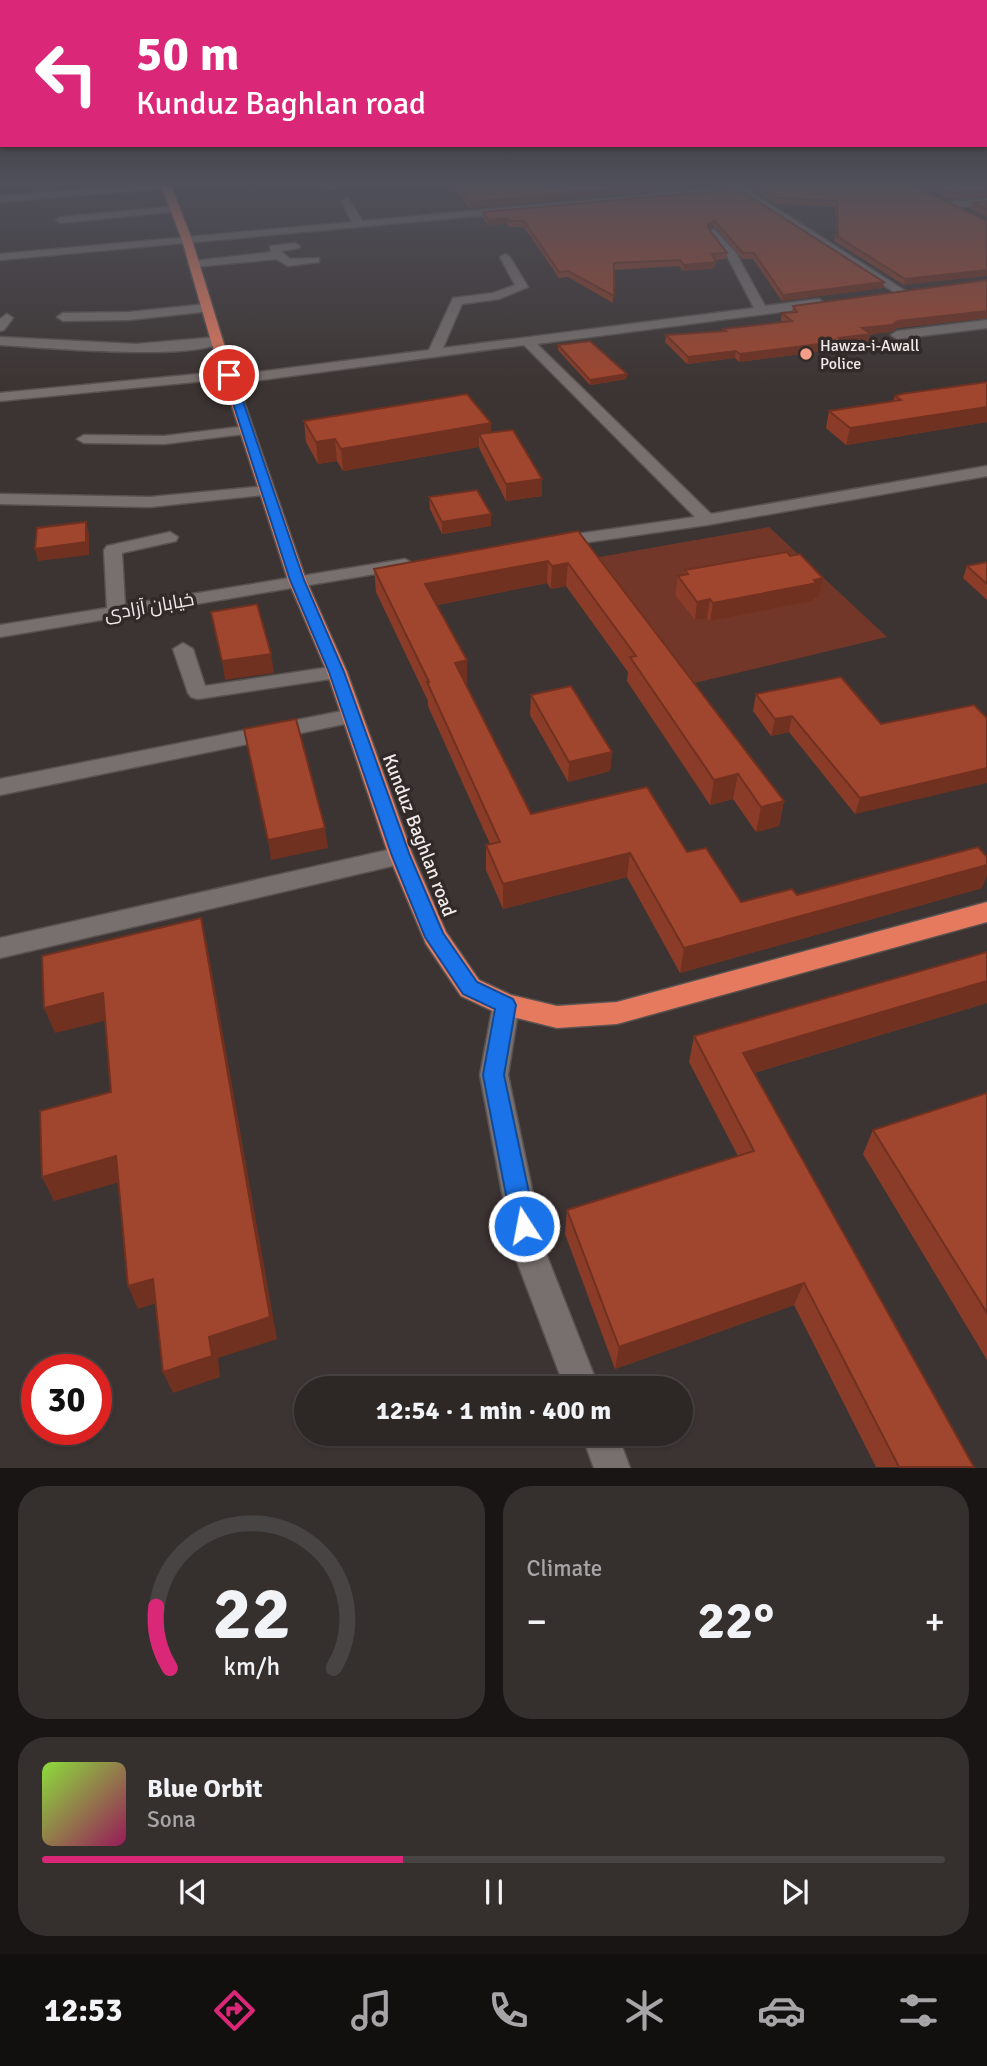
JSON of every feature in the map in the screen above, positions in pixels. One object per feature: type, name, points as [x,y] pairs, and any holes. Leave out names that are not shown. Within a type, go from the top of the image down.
[{"type":"highway","name":"Kunduz Baghlan road","points":[[191,254],[217,341],[297,580],[337,672],[401,856],[435,937],[470,988],[506,1005],[557,1017],[617,1013],[987,912]]},
{"type":"street","points":[[0,257],[38,254]]},
{"type":"street","points":[[731,254],[761,310]]},
{"type":"street","points":[[846,254],[907,291],[876,295]]},
{"type":"street","points":[[194,264],[278,255],[288,263],[315,260]]},
{"type":"street","points":[[435,352],[457,301],[495,296],[522,287],[505,257]]},
{"type":"street","points":[[0,397],[230,378],[837,300]]},
{"type":"street","points":[[63,317],[142,315],[207,308]]},
{"type":"street","points":[[897,335],[987,324]]},
{"type":"street","points":[[0,341],[148,347],[197,345],[217,341]]},
{"type":"street","points":[[527,341],[707,520]]},
{"type":"street","points":[[84,439],[164,440],[247,430]]},
{"type":"street","points":[[543,544],[707,520],[987,471]]},
{"type":"street","points":[[0,499],[150,502],[267,491]]},
{"type":"street","points":[[116,612],[113,550],[170,537]]},
{"type":"street","name":"خیابان آزادی","points":[[0,631],[297,580],[420,562]]},
{"type":"street","points":[[183,649],[198,693],[337,672]]},
{"type":"street","points":[[0,787],[352,716]]},
{"type":"street","points":[[0,948],[401,856]]},
{"type":"street","points":[[506,1005],[494,1075],[530,1251],[577,1376]]},
{"type":"street","points":[[604,1446],[612,1468]]},
{"type":"shaded area","points":[[769,527],[887,637],[682,686],[588,559]]},
{"type":"building","points":[[546,254],[719,254],[712,254],[716,262],[684,265],[680,260],[614,263],[614,296],[568,271],[559,272]]},
{"type":"building","points":[[754,254],[839,254],[884,282],[783,295]]},
{"type":"building","points":[[864,254],[987,254],[987,270],[905,279]]},
{"type":"building","points":[[987,280],[987,311],[862,328],[871,334],[839,338],[843,341],[740,354],[736,351],[688,357],[666,335],[726,331],[723,329],[792,321],[782,313],[797,312],[793,306]]},
{"type":"building","points":[[590,341],[627,374],[590,380],[558,345]]},
{"type":"building","points":[[987,382],[987,407],[850,428],[829,411],[901,400],[895,396],[901,394]]},
{"type":"building","points":[[467,394],[491,423],[341,449],[335,439],[316,442],[304,421]]},
{"type":"building","points":[[513,430],[542,479],[506,484],[479,434]]},
{"type":"building","points":[[477,490],[491,514],[442,522],[429,497]]},
{"type":"building","points":[[86,522],[86,542],[35,549],[37,528]]},
{"type":"building","points":[[578,531],[784,801],[761,807],[738,774],[714,780],[630,657],[636,656],[568,563],[552,566],[548,561],[425,584],[467,660],[455,663],[531,814],[647,787],[687,852],[706,848],[741,902],[792,889],[797,895],[978,847],[987,857],[987,865],[684,948],[630,853],[503,884],[486,845],[500,842],[429,682],[374,569]]},
{"type":"building","points":[[787,552],[790,556],[800,554],[823,578],[814,580],[817,583],[713,603],[710,599],[697,602],[678,576],[688,574],[685,570]]},
{"type":"building","points":[[987,562],[987,584],[967,566]]},
{"type":"building","points":[[257,604],[271,654],[222,661],[211,612]]},
{"type":"building","points":[[841,677],[881,724],[974,705],[987,718],[987,768],[860,798],[792,716],[775,719],[756,694]]},
{"type":"building","points":[[571,686],[612,752],[569,762],[531,695]]},
{"type":"building","points":[[296,719],[325,828],[268,840],[244,729]]},
{"type":"building","points":[[201,918],[270,1317],[209,1337],[212,1356],[163,1372],[153,1279],[128,1286],[116,1156],[42,1177],[40,1111],[111,1092],[103,993],[44,1008],[42,956]]},
{"type":"building","points":[[987,952],[987,981],[743,1053],[974,1467],[899,1467],[804,1283],[619,1347],[567,1210],[754,1151],[694,1036]]},
{"type":"building","points":[[987,1093],[987,1313],[873,1130]]},
{"type":"place","name":"Hawza-i-Awall Police","points":[[806,354]]},
{"type":"route","points":[[229,375],[297,580],[337,672],[401,856],[435,937],[470,988],[506,1005],[494,1075],[524,1226]]}]
